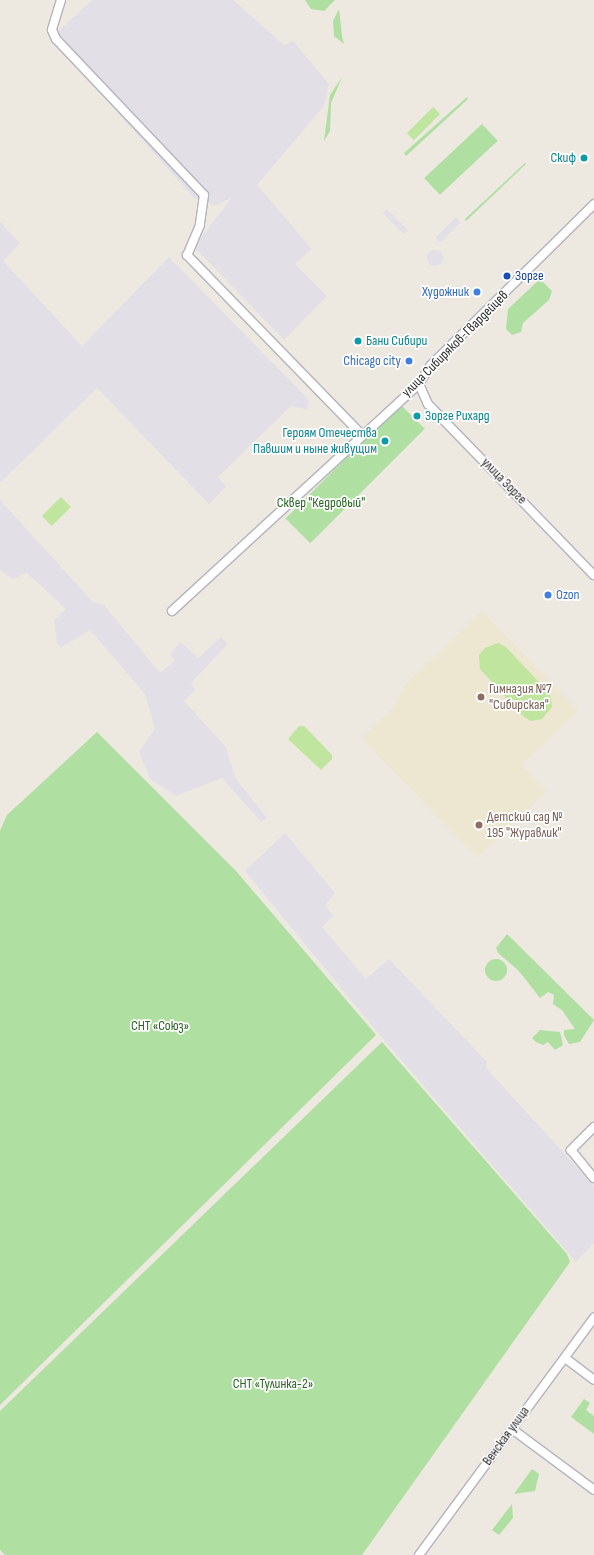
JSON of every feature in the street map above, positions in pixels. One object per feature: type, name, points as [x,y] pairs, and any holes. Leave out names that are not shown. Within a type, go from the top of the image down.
[{"type":"street","points":[[61,0],[52,30],[56,39],[204,195],[200,225],[187,256],[361,434]]},
{"type":"street","name":"улица Сибиряков-Гвардейцев","points":[[172,611],[361,434],[419,384],[431,365],[594,204]]},
{"type":"street","name":"улица Зорге","points":[[419,384],[428,404],[594,575]]},
{"type":"street","points":[[594,1127],[571,1150],[594,1178]]},
{"type":"street","name":"Венская улица","points":[[419,1555],[594,1318]]},
{"type":"street","points":[[564,1358],[594,1380]]},
{"type":"street","points":[[512,1429],[594,1490]]},
{"type":"shaded area","points":[[92,0],[233,0],[284,45],[293,41],[329,84],[324,106],[257,185],[312,249],[295,264],[327,296],[284,340],[194,247],[232,197],[215,206],[194,198],[51,38]]},
{"type":"shaded area","points":[[387,209],[408,230],[404,234],[383,213]]},
{"type":"shaded area","points":[[456,217],[461,222],[440,242],[435,238]]},
{"type":"shaded area","points":[[0,222],[20,243],[3,261],[82,346],[169,257],[309,400],[307,410],[291,406],[218,477],[226,487],[209,504],[97,388],[0,483]]},
{"type":"shaded area","points":[[435,250],[442,255],[443,258],[438,265],[435,266],[428,261],[427,258],[432,251]]},
{"type":"shaded area","points":[[0,500],[94,603],[104,605],[160,673],[175,660],[170,655],[180,641],[198,658],[221,637],[228,644],[191,683],[195,690],[184,701],[225,746],[236,779],[267,818],[261,822],[222,778],[176,796],[150,779],[139,751],[155,729],[145,694],[90,630],[61,648],[57,644],[54,620],[66,609],[27,573],[12,579],[0,569]]},
{"type":"shaded area","name":"Гимназия №7 \"Сибирская\"","points":[[482,611],[578,711],[522,765],[547,791],[477,858],[362,738],[392,709],[405,685]]},
{"type":"shaded area","points":[[285,833],[335,893],[325,905],[333,916],[322,927],[366,979],[389,959],[487,1062],[486,1068],[594,1186],[594,1243],[576,1262],[378,1033],[245,871]]},
{"type":"green space","points":[[305,0],[335,0],[324,11],[311,9]]},
{"type":"green space","points":[[339,9],[344,44],[334,36],[333,21]]},
{"type":"green space","points":[[342,77],[331,103],[330,131],[324,141],[330,95]]},
{"type":"green space","points":[[467,97],[468,99],[406,156],[404,153]]},
{"type":"green space","points":[[433,107],[440,114],[414,140],[407,133]]},
{"type":"green space","points":[[482,124],[498,141],[440,195],[424,178]]},
{"type":"green space","points":[[525,163],[526,164],[466,221],[465,219]]},
{"type":"green space","points":[[540,279],[552,291],[549,300],[523,323],[521,332],[512,335],[506,329],[508,309]]},
{"type":"green space","name":"Сквер \"Кедровый\"","points":[[400,404],[425,429],[310,543],[285,519]]},
{"type":"green space","points":[[61,497],[71,507],[52,526],[42,516]]},
{"type":"green space","points":[[498,643],[506,647],[550,694],[552,707],[542,719],[531,721],[524,717],[480,669],[479,655],[485,648]]},
{"type":"green space","points":[[299,726],[304,726],[332,755],[332,759],[321,770],[288,739]]},
{"type":"green space","name":"СНТ «Союз»","points":[[97,732],[236,871],[376,1035],[0,1405],[0,831],[7,815]]},
{"type":"green space","points":[[507,934],[594,1020],[580,1042],[569,1044],[564,1035],[564,1030],[575,1029],[562,1010],[553,1004],[554,995],[548,992],[540,998],[519,971],[498,953],[496,948]]},
{"type":"green space","points":[[496,959],[504,962],[507,970],[504,978],[496,981],[488,978],[485,970],[488,962]]},
{"type":"green space","points":[[540,1030],[560,1032],[563,1045],[555,1050],[548,1042],[543,1045],[536,1042],[532,1038]]},
{"type":"green space","name":"СНТ «Тулинка-2»","points":[[382,1042],[567,1254],[570,1262],[362,1555],[5,1555],[0,1550],[0,1411]]},
{"type":"green space","points":[[584,1399],[590,1403],[586,1410],[594,1416],[594,1434],[571,1417]]},
{"type":"green space","points":[[532,1469],[539,1474],[535,1491],[514,1494]]},
{"type":"green space","points":[[512,1504],[513,1518],[499,1535],[492,1530]]},
{"type":"place","name":"Скиф","points":[[584,158]]},
{"type":"place","name":"Зорге","points":[[507,276]]},
{"type":"place","name":"Художник","points":[[477,292]]},
{"type":"place","name":"Бани Сибири","points":[[358,341]]},
{"type":"place","name":"Chicago city","points":[[409,361]]},
{"type":"place","name":"Зорге Рихард","points":[[417,416]]},
{"type":"place","name":"Героям Отечества Павшим и ныне живущим","points":[[385,441]]},
{"type":"place","name":"Ozon","points":[[548,595]]},
{"type":"place","name":"Гимназия №7 \"Сибирская\"","points":[[481,697]]},
{"type":"place","name":"Детский сад № 195 \"Журавлик\"","points":[[479,825]]}]
